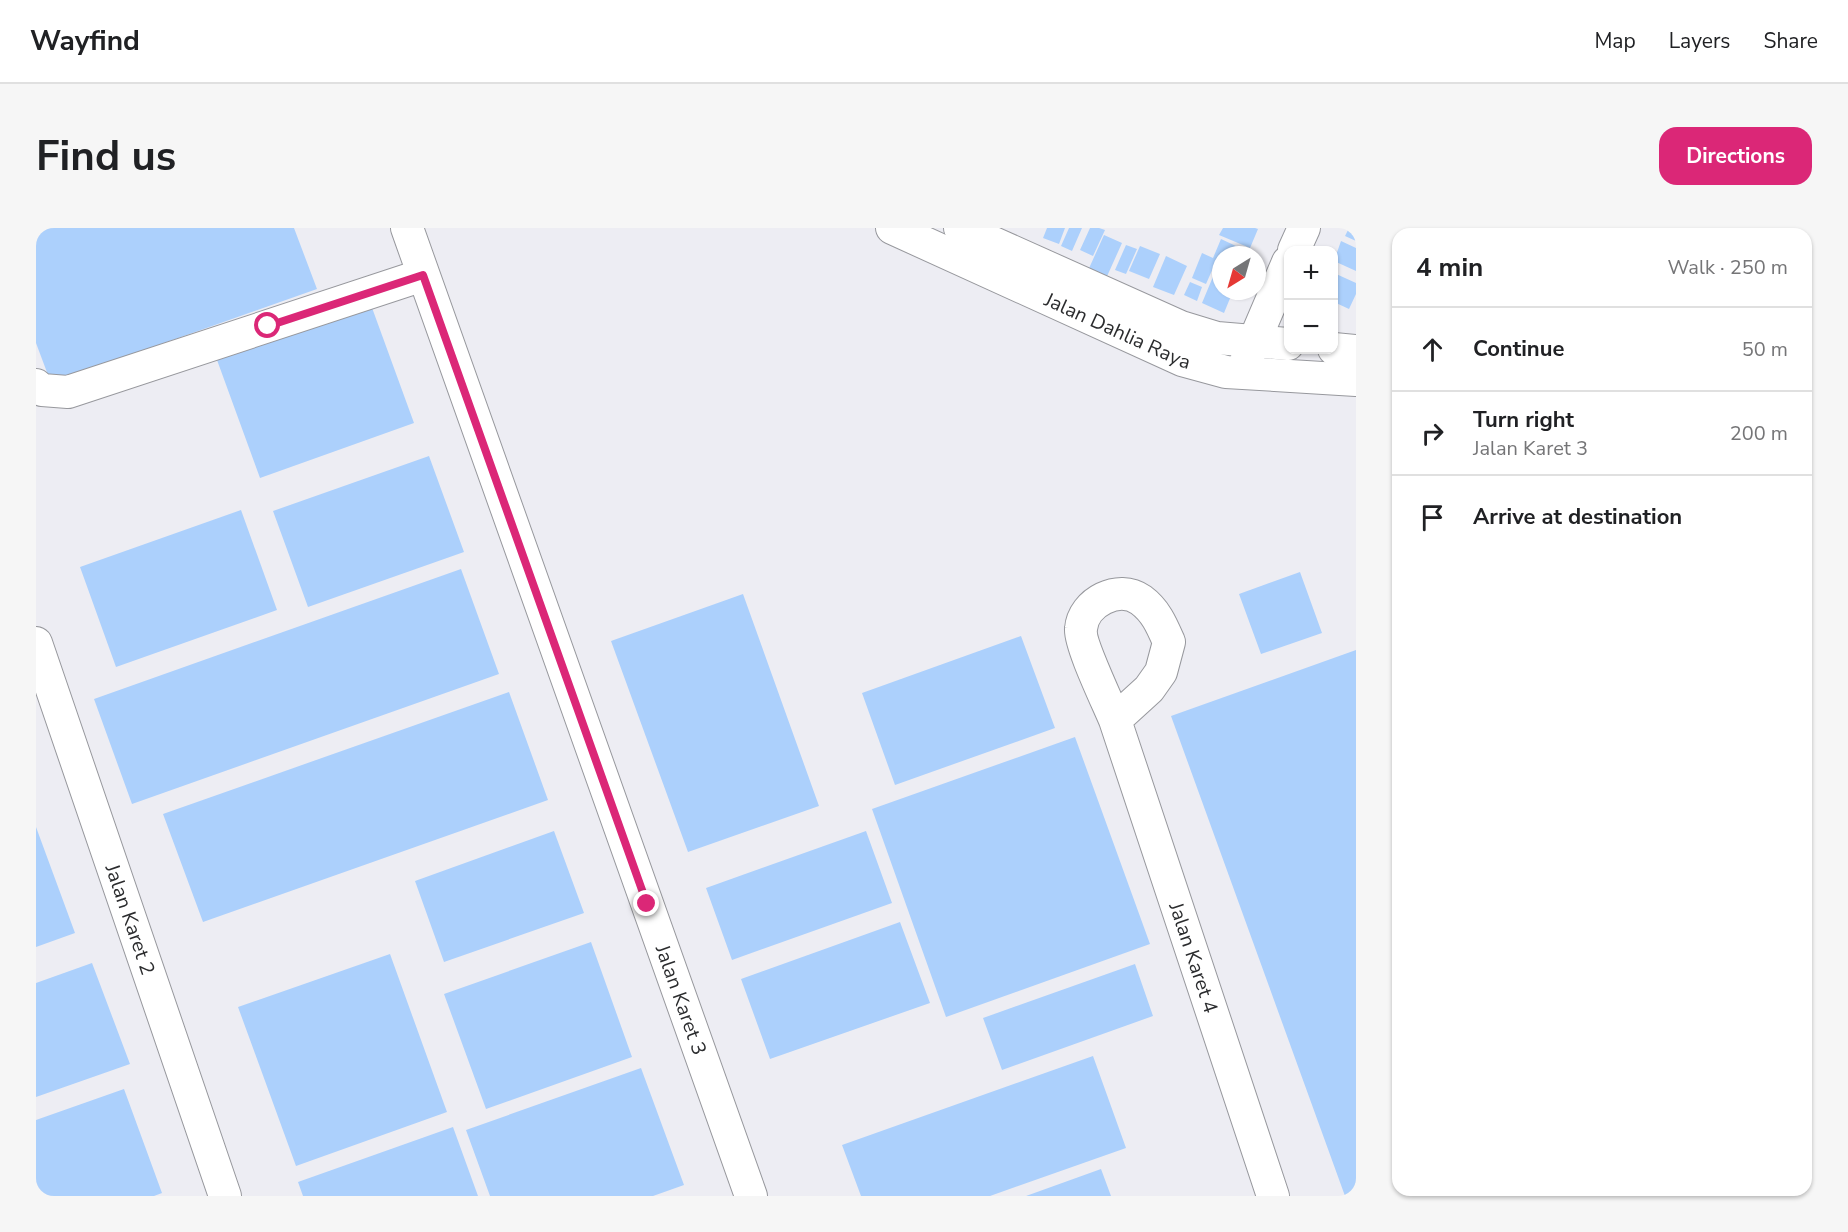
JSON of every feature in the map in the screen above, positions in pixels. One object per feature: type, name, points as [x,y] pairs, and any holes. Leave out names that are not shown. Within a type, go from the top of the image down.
[{"type":"street","name":"Jalan Karet 3","points":[[407,228],[751,1196]]},
{"type":"street","name":"Jalan Dahlia Raya","points":[[892,228],[1182,360],[1226,372],[1356,380]]},
{"type":"street","name":"Jalan Dahlia Raya","points":[[960,228],[1182,327],[1217,338],[1284,345]]},
{"type":"street","points":[[1296,246],[1304,228]]},
{"type":"street","points":[[1241,373],[1284,271]]},
{"type":"street","points":[[36,385],[42,390],[68,393],[423,275]]},
{"type":"street","points":[[1338,349],[1356,351]]},
{"type":"street","name":"Jalan Karet 2","points":[[36,643],[225,1196]]},
{"type":"street","name":"Jalan Karet 4","points":[[1115,720],[1273,1196]]},
{"type":"building","points":[[36,228],[294,228],[317,289],[51,383],[36,343]]},
{"type":"building","points":[[1047,228],[1065,228],[1059,244],[1043,238]]},
{"type":"building","points":[[1069,228],[1082,228],[1072,251],[1061,246]]},
{"type":"building","points":[[1090,228],[1105,230],[1093,256],[1080,250]]},
{"type":"building","points":[[1223,228],[1258,229],[1251,246],[1245,246],[1219,235]]},
{"type":"building","points":[[1349,228],[1356,228],[1356,241],[1345,236]]},
{"type":"building","points":[[1104,235],[1122,243],[1104,283],[1086,275]]},
{"type":"building","points":[[1221,239],[1236,246],[1218,246]]},
{"type":"building","points":[[1341,241],[1356,248],[1356,271],[1338,263],[1338,250]]},
{"type":"building","points":[[1126,245],[1137,249],[1126,274],[1115,270]]},
{"type":"building","points":[[1140,246],[1160,254],[1149,279],[1129,271]]},
{"type":"building","points":[[1202,253],[1212,258],[1212,270],[1206,284],[1192,278]]},
{"type":"building","points":[[1166,256],[1187,266],[1174,295],[1153,287]]},
{"type":"building","points":[[1338,275],[1356,283],[1356,294],[1349,309],[1338,304]]},
{"type":"building","points":[[1212,279],[1212,300],[1229,300],[1224,313],[1202,303]]},
{"type":"building","points":[[1190,282],[1202,287],[1197,301],[1184,295]]},
{"type":"building","points":[[371,305],[414,423],[260,478],[217,360]]},
{"type":"building","points":[[429,456],[464,552],[308,607],[273,511]]},
{"type":"building","points":[[241,510],[277,610],[116,667],[80,567]]},
{"type":"building","points":[[461,569],[499,674],[132,804],[94,699]]},
{"type":"building","points":[[1300,572],[1322,633],[1261,654],[1239,594]]},
{"type":"building","points":[[743,594],[819,806],[688,852],[611,641]]},
{"type":"building","points":[[1021,636],[1055,728],[895,785],[862,693]]},
{"type":"building","points":[[1356,650],[1356,1196],[1345,1196],[1171,716]]},
{"type":"building","points":[[509,692],[548,800],[203,922],[163,814]]},
{"type":"building","points":[[1075,737],[1150,944],[946,1017],[872,809]]},
{"type":"building","points":[[36,827],[75,933],[36,947]]},
{"type":"building","points":[[554,831],[584,913],[444,962],[415,881]]},
{"type":"building","points":[[866,831],[892,903],[732,960],[706,888]]},
{"type":"building","points":[[900,922],[930,1003],[770,1059],[741,979]]},
{"type":"building","points":[[591,942],[632,1057],[486,1109],[444,994]]},
{"type":"building","points":[[390,954],[447,1112],[296,1166],[238,1007]]},
{"type":"building","points":[[92,963],[130,1064],[36,1097],[36,983]]},
{"type":"building","points":[[1135,964],[1153,1016],[1002,1070],[983,1018]]},
{"type":"building","points":[[1093,1056],[1126,1148],[990,1196],[861,1196],[842,1145]]},
{"type":"building","points":[[641,1068],[684,1185],[653,1196],[490,1196],[466,1130]]},
{"type":"building","points":[[124,1089],[162,1193],[154,1196],[36,1196],[36,1120]]},
{"type":"building","points":[[453,1127],[478,1196],[303,1196],[298,1182]]},
{"type":"building","points":[[1101,1169],[1111,1196],[1026,1196]]},
{"type":"route","points":[[268,326],[423,275],[647,904]]}]
